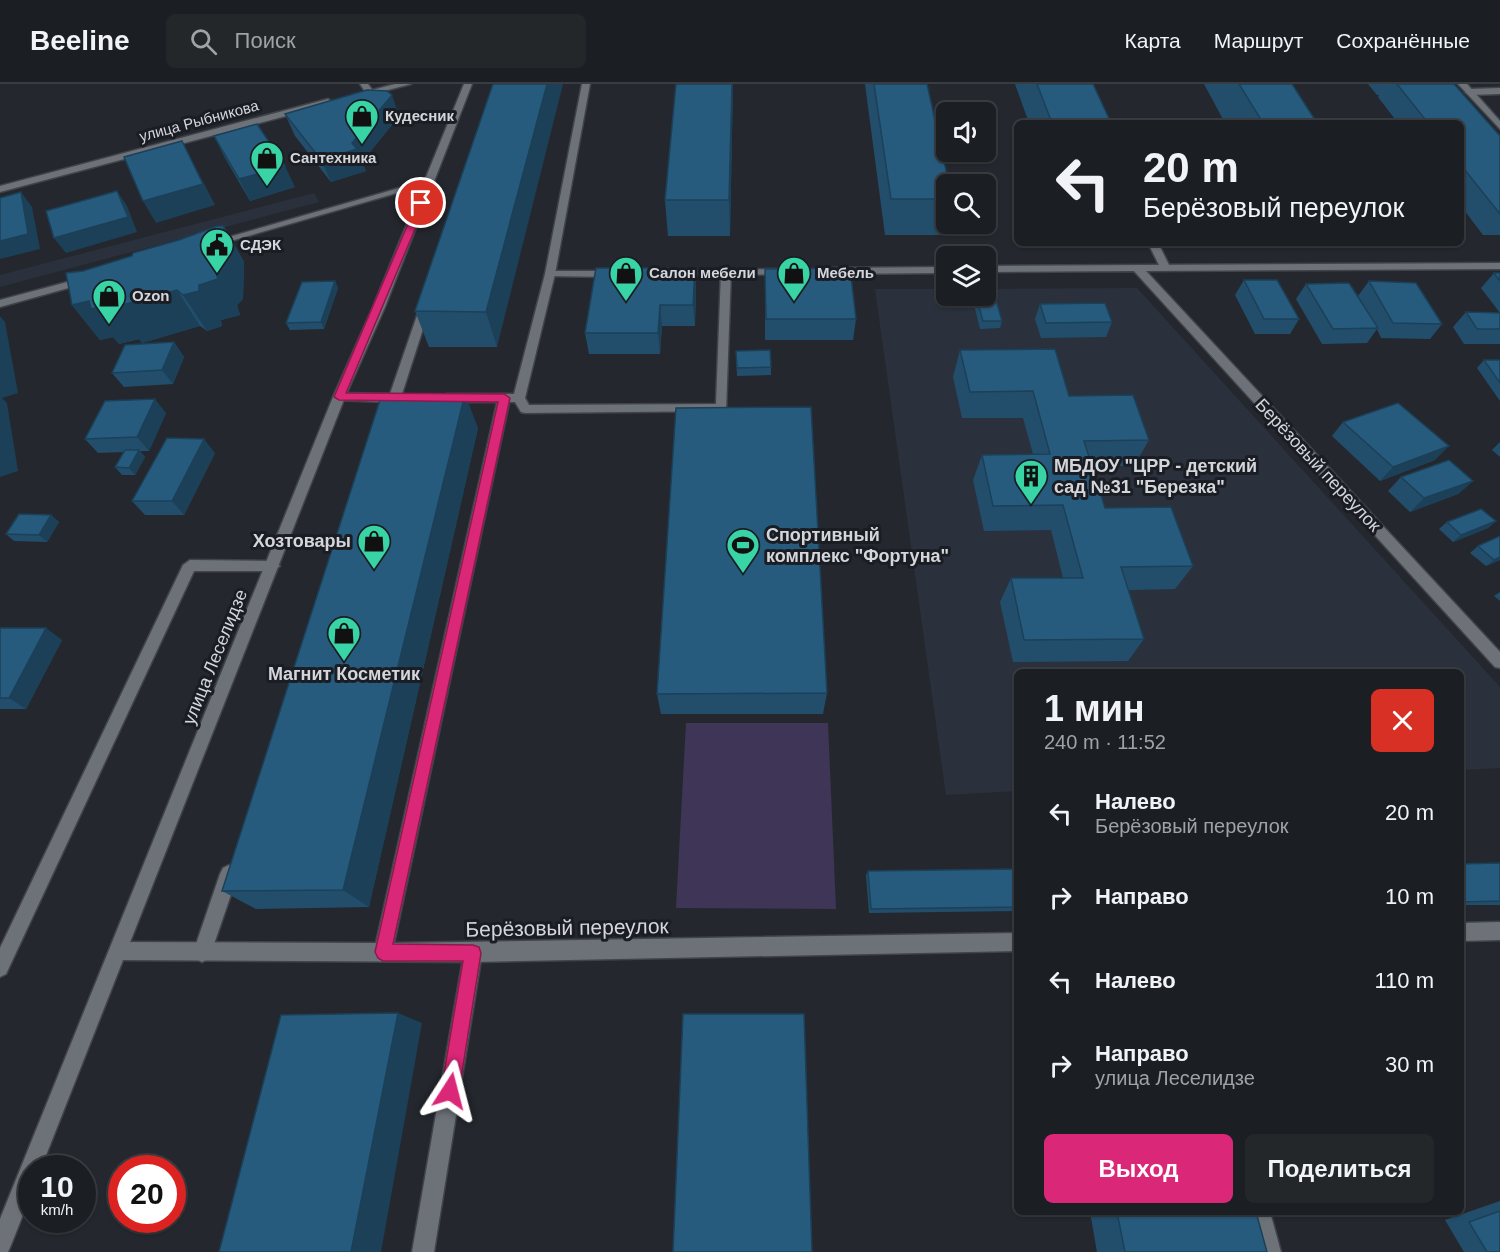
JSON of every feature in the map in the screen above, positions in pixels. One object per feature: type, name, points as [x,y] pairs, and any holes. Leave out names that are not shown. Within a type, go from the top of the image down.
[{"type":"street","points":[[346,98],[367,88],[407,84]]},
{"type":"street","name":"улица Леселидзе","points":[[0,1245],[339,397],[430,182],[468,84]]},
{"type":"street","points":[[383,952],[512,398],[550,274],[586,84]]},
{"type":"street","points":[[1462,84],[1500,126]]},
{"type":"street","points":[[1469,92],[1500,91]]},
{"type":"street","name":"улица Рыбникова","points":[[0,189],[335,100]]},
{"type":"street","points":[[204,246],[430,182]]},
{"type":"street","points":[[1154,246],[1165,267]]},
{"type":"street","points":[[996,269],[1500,267]]},
{"type":"street","name":"Берёзовый переулок","points":[[1137,268],[1500,662]]},
{"type":"street","points":[[819,271],[936,270]]},
{"type":"street","points":[[439,398],[512,398],[525,409],[722,408],[726,272]]},
{"type":"street","points":[[667,273],[795,272]]},
{"type":"street","points":[[550,274],[620,274]]},
{"type":"street","points":[[0,304],[102,275]]},
{"type":"street","points":[[387,421],[429,295]]},
{"type":"street","points":[[339,397],[417,398]]},
{"type":"street","points":[[0,968],[190,565],[273,566]]},
{"type":"street","points":[[202,953],[233,862]]},
{"type":"street","points":[[1464,932],[1500,931]]},
{"type":"street","name":"Берёзовый переулок","points":[[118,951],[473,953],[1014,942]]},
{"type":"street","points":[[423,1252],[473,953]]},
{"type":"street","points":[[1260,1215],[1270,1252]]},
{"type":"shaded area","points":[[314,193],[319,202],[0,287],[0,275]]},
{"type":"shaded area","points":[[1137,288],[1500,687],[1500,768],[1464,770],[1464,669],[1014,669],[1014,791],[946,795],[875,289],[936,289],[936,306],[996,306],[996,289]]},
{"type":"shaded area","points":[[686,723],[828,723],[836,909],[676,908]]},
{"type":"building","points":[[493,84],[547,84],[486,312],[415,311]]},
{"type":"building","points":[[676,84],[732,84],[729,200],[665,200]]},
{"type":"building","points":[[874,84],[927,84],[936,125],[936,162],[944,162],[947,174],[936,174],[936,199],[891,199]]},
{"type":"building","points":[[1037,84],[1093,84],[1110,120],[1051,120]]},
{"type":"building","points":[[1239,84],[1292,84],[1315,120],[1261,120]]},
{"type":"building","points":[[1397,84],[1454,84],[1500,136],[1500,214],[1464,169],[1464,120],[1426,120]]},
{"type":"building","points":[[367,90],[387,91],[392,95],[352,143],[357,149],[321,160],[285,114]]},
{"type":"building","points":[[257,124],[285,166],[239,179],[214,136]]},
{"type":"building","points":[[182,141],[203,184],[143,201],[124,157]]},
{"type":"building","points":[[117,191],[128,217],[54,238],[46,211]]},
{"type":"building","points":[[21,192],[28,234],[0,241],[0,198]]},
{"type":"building","points":[[217,226],[224,226],[222,263],[215,269],[218,279],[199,285],[199,291],[183,295],[177,290],[115,307],[114,303],[91,309],[89,301],[72,305],[66,273],[83,271],[132,256],[133,253]]},
{"type":"building","points":[[596,268],[695,268],[693,305],[660,305],[658,333],[585,333]]},
{"type":"building","points":[[850,268],[856,319],[766,319],[765,269]]},
{"type":"building","points":[[1494,273],[1500,273],[1500,281]]},
{"type":"building","points":[[1244,280],[1277,280],[1299,319],[1264,319]]},
{"type":"building","points":[[335,281],[321,322],[286,323],[302,282]]},
{"type":"building","points":[[1369,281],[1416,283],[1442,324],[1393,323]]},
{"type":"building","points":[[1349,283],[1378,328],[1333,329],[1306,284]]},
{"type":"building","points":[[996,299],[1002,321],[983,321],[979,306],[996,306]]},
{"type":"building","points":[[1105,303],[1112,322],[1046,323],[1040,304]]},
{"type":"building","points":[[1466,312],[1500,313],[1500,329],[1477,329]]},
{"type":"building","points":[[174,342],[162,370],[112,373],[125,345]]},
{"type":"building","points":[[1055,349],[1069,396],[1133,395],[1149,440],[1084,441],[1105,508],[1171,507],[1193,566],[1121,567],[1144,639],[1024,640],[1011,578],[1083,578],[1063,505],[993,506],[982,455],[1050,454],[1033,391],[970,392],[960,350]]},
{"type":"building","points":[[770,350],[771,367],[737,368],[736,351]]},
{"type":"building","points":[[1484,360],[1500,360],[1500,383]]},
{"type":"building","points":[[382,394],[465,394],[343,890],[222,891]]},
{"type":"building","points":[[155,399],[137,437],[85,439],[105,401]]},
{"type":"building","points":[[1398,403],[1449,446],[1393,467],[1343,422]]},
{"type":"building","name":"Спортивный комплекс \"Фортуна\"","points":[[811,407],[827,693],[657,694],[676,408]]},
{"type":"building","points":[[167,438],[204,439],[172,501],[132,501]]},
{"type":"building","points":[[125,450],[139,450],[129,468],[115,467]]},
{"type":"building","points":[[1449,460],[1473,481],[1424,498],[1401,477]]},
{"type":"building","points":[[1481,509],[1496,521],[1461,535],[1447,522]]},
{"type":"building","points":[[19,514],[51,515],[39,535],[6,534]]},
{"type":"building","points":[[1500,536],[1500,557],[1494,560],[1478,546]]},
{"type":"building","points":[[0,628],[46,628],[9,698],[0,698]]},
{"type":"building","points":[[1500,863],[1500,901],[1464,902],[1464,864]]},
{"type":"building","points":[[1014,869],[1014,907],[871,909],[868,871]]},
{"type":"building","points":[[398,1013],[351,1252],[219,1252],[281,1015]]},
{"type":"building","points":[[683,1014],[804,1014],[812,1252],[673,1252]]},
{"type":"building","points":[[1500,1211],[1500,1252],[1487,1252],[1469,1222]]},
{"type":"building","points":[[1118,1215],[1257,1215],[1267,1252],[1125,1252]]},
{"type":"place","name":"Кудесник","points":[[362,145]]},
{"type":"place","name":"Сантехника","points":[[267,187]]},
{"type":"place","name":"СДЭК","points":[[217,274]]},
{"type":"place","name":"Салон мебели","points":[[626,302]]},
{"type":"place","name":"Мебель","points":[[794,302]]},
{"type":"place","name":"Ozon","points":[[109,325]]},
{"type":"place","name":"МБДОУ \"ЦРР - детский сад №31 \"Березка\"","points":[[1031,505]]},
{"type":"place","name":"Хозтовары","points":[[374,570]]},
{"type":"place","name":"Спортивный комплекс \"Фортуна\"","points":[[743,574]]},
{"type":"place","name":"Магнит Косметик","points":[[344,662]]},
{"type":"route","points":[[421,203],[379,307],[339,397],[504,398],[383,952],[473,953],[450,1091]]}]
